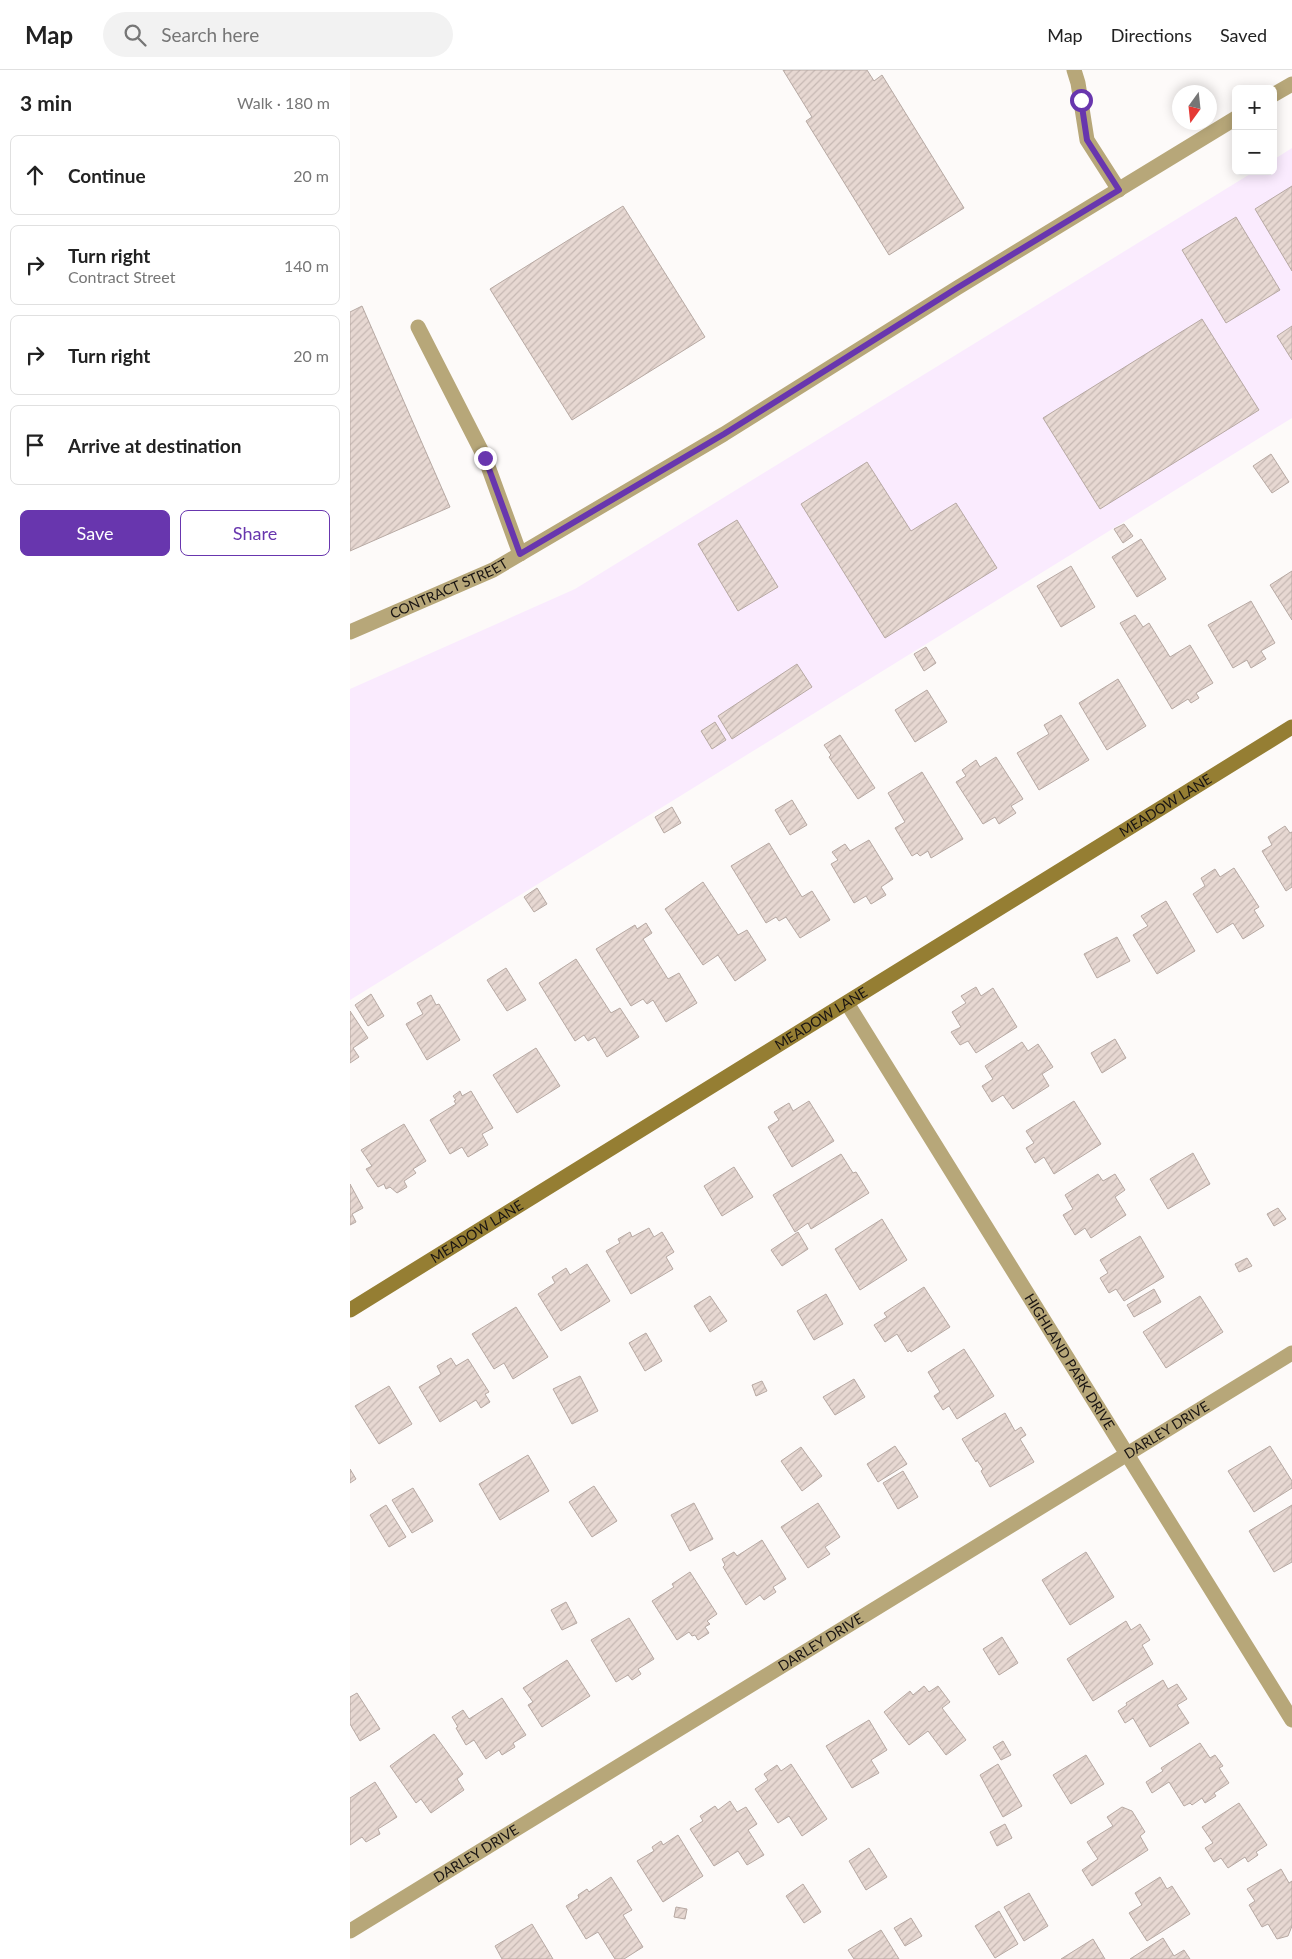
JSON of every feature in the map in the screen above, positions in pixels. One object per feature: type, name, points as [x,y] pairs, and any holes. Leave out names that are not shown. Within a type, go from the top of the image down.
[{"type":"street","points":[[1074,70],[1078,83],[1087,140],[1119,190]]},
{"type":"street","points":[[1277,93],[1292,84]]},
{"type":"street","name":"CONTRACT STREET","points":[[350,632],[493,570],[724,434],[949,293],[1232,120]]},
{"type":"street","points":[[418,327],[485,458],[520,554]]},
{"type":"street","name":"MEADOW LANE","points":[[350,1310],[1292,727]]},
{"type":"street","name":"HIGHLAND PARK DRIVE","points":[[847,1003],[1292,1720]]},
{"type":"street","name":"DARLEY DRIVE","points":[[350,1931],[1292,1353]]},
{"type":"shaded area","points":[[1292,148],[1292,418],[350,1000],[350,689],[575,589],[1248,175],[1277,175],[1277,157]]},
{"type":"building","points":[[783,70],[867,70],[874,81],[882,75],[964,208],[889,255],[806,121],[812,117]]},
{"type":"building","points":[[1292,186],[1292,271],[1255,209]]},
{"type":"building","points":[[623,206],[705,337],[572,420],[490,289]]},
{"type":"building","points":[[1236,217],[1280,290],[1226,323],[1182,250]]},
{"type":"building","points":[[362,306],[450,507],[350,551],[350,312]]},
{"type":"building","points":[[1202,319],[1259,410],[1100,509],[1043,418]]},
{"type":"building","points":[[1292,326],[1292,360],[1277,336]]},
{"type":"building","points":[[1271,454],[1289,482],[1272,493],[1253,466]]},
{"type":"building","points":[[867,462],[911,531],[956,503],[997,568],[885,638],[801,504]]},
{"type":"building","points":[[737,520],[778,587],[738,611],[698,544]]},
{"type":"building","points":[[1124,524],[1133,536],[1123,543],[1114,529]]},
{"type":"building","points":[[1141,539],[1166,579],[1137,597],[1112,557]]},
{"type":"building","points":[[1071,566],[1095,607],[1061,627],[1037,586]]},
{"type":"building","points":[[1292,571],[1292,620],[1270,585]]},
{"type":"building","points":[[1251,601],[1275,643],[1261,651],[1266,659],[1251,668],[1247,660],[1233,668],[1208,625]]},
{"type":"building","points":[[1135,615],[1143,627],[1149,623],[1170,657],[1190,645],[1213,683],[1196,693],[1199,698],[1191,703],[1188,699],[1172,709],[1120,623]]},
{"type":"building","points":[[926,647],[936,663],[924,671],[914,654]]},
{"type":"building","points":[[797,664],[812,687],[732,739],[718,716]]},
{"type":"building","points":[[1118,679],[1146,726],[1107,750],[1079,703]]},
{"type":"building","points":[[927,690],[947,722],[915,742],[895,710]]},
{"type":"building","points":[[1061,715],[1089,760],[1039,790],[1017,753],[1049,734],[1044,725]]},
{"type":"building","points":[[715,722],[726,740],[712,749],[701,731]]},
{"type":"building","points":[[840,735],[875,788],[858,799],[829,757],[831,755],[824,745]]},
{"type":"building","points":[[996,757],[1023,799],[1011,806],[1016,813],[999,824],[995,817],[983,824],[956,782],[966,776],[962,770],[976,760],[980,767]]},
{"type":"building","points":[[922,772],[963,839],[931,858],[928,851],[920,856],[917,853],[912,856],[895,828],[905,822],[888,793]]},
{"type":"building","points":[[792,800],[807,825],[790,835],[775,810]]},
{"type":"building","points":[[672,807],[681,823],[664,833],[655,817]]},
{"type":"building","points":[[1285,826],[1290,833],[1292,832],[1292,887],[1286,891],[1262,851],[1272,845],[1268,837]]},
{"type":"building","points":[[869,840],[893,879],[881,887],[886,895],[871,904],[866,896],[854,903],[831,864],[838,860],[832,852],[845,844],[850,851]]},
{"type":"building","points":[[769,843],[802,897],[812,891],[830,920],[800,938],[786,917],[779,921],[776,917],[766,923],[731,866]]},
{"type":"building","points":[[1234,868],[1259,907],[1254,910],[1264,926],[1243,939],[1233,923],[1217,933],[1193,894],[1205,886],[1201,878],[1215,869],[1220,877]]},
{"type":"building","points":[[703,882],[738,935],[747,930],[766,960],[735,981],[718,955],[703,965],[665,909]]},
{"type":"building","points":[[537,888],[547,904],[534,912],[524,897]]},
{"type":"building","points":[[1166,901],[1195,951],[1157,974],[1133,935],[1148,926],[1141,916]]},
{"type":"building","points":[[646,923],[652,933],[643,939],[668,979],[679,973],[697,1003],[666,1022],[653,1000],[647,1004],[643,999],[631,1006],[596,949],[635,925],[637,929]]},
{"type":"building","points":[[1117,937],[1130,961],[1097,978],[1084,954]]},
{"type":"building","points":[[576,959],[611,1013],[620,1008],[639,1037],[607,1057],[595,1037],[588,1041],[584,1035],[575,1041],[539,983]]},
{"type":"building","points":[[506,968],[526,1000],[507,1011],[487,980]]},
{"type":"building","points":[[976,987],[981,996],[993,988],[1017,1027],[976,1053],[968,1041],[960,1045],[951,1032],[961,1027],[952,1012],[966,1003],[961,996]]},
{"type":"building","points":[[371,994],[384,1016],[368,1026],[355,1005]]},
{"type":"building","points":[[431,995],[436,1005],[439,1004],[460,1040],[427,1060],[406,1024],[423,1014],[417,1003]]},
{"type":"building","points":[[350,1011],[368,1038],[353,1048],[359,1057],[350,1063]]},
{"type":"building","points":[[1115,1039],[1126,1058],[1102,1073],[1091,1053]]},
{"type":"building","points":[[1022,1042],[1028,1051],[1038,1044],[1053,1067],[1042,1074],[1049,1086],[1013,1109],[1003,1095],[992,1102],[982,1086],[993,1079],[985,1066]]},
{"type":"building","points":[[536,1048],[560,1086],[517,1113],[493,1075]]},
{"type":"building","points":[[460,1091],[462,1096],[471,1091],[493,1128],[482,1134],[488,1145],[468,1157],[462,1147],[450,1154],[430,1120],[456,1104],[453,1096]]},
{"type":"building","points":[[809,1101],[834,1141],[792,1167],[768,1127],[779,1120],[774,1112],[789,1103],[793,1111]]},
{"type":"building","points":[[1074,1101],[1101,1144],[1054,1174],[1044,1157],[1035,1163],[1026,1148],[1034,1143],[1026,1131]]},
{"type":"building","points":[[404,1124],[426,1161],[413,1169],[416,1173],[404,1181],[407,1187],[397,1193],[390,1187],[386,1189],[384,1184],[378,1187],[366,1169],[372,1166],[361,1150]]},
{"type":"building","points":[[1193,1153],[1210,1184],[1168,1209],[1150,1179]]},
{"type":"building","points":[[841,1154],[853,1173],[856,1172],[869,1193],[811,1229],[808,1223],[795,1232],[773,1195]]},
{"type":"building","points":[[734,1167],[753,1197],[722,1216],[704,1186]]},
{"type":"building","points":[[1098,1174],[1103,1181],[1115,1174],[1125,1190],[1115,1197],[1126,1215],[1091,1238],[1085,1228],[1075,1235],[1063,1215],[1073,1209],[1065,1195]]},
{"type":"building","points":[[350,1184],[363,1208],[352,1214],[356,1222],[350,1225]]},
{"type":"building","points":[[1278,1208],[1286,1219],[1274,1226],[1267,1214]]},
{"type":"building","points":[[882,1219],[907,1260],[860,1290],[835,1249]]},
{"type":"building","points":[[649,1228],[654,1237],[662,1232],[674,1252],[666,1257],[673,1269],[631,1294],[606,1251],[620,1243],[618,1239],[630,1232],[632,1237]]},
{"type":"building","points":[[798,1232],[808,1249],[782,1266],[771,1250]]},
{"type":"building","points":[[1140,1236],[1164,1277],[1124,1301],[1116,1289],[1109,1293],[1100,1278],[1108,1273],[1100,1260]]},
{"type":"building","points":[[1247,1258],[1252,1266],[1239,1272],[1235,1264]]},
{"type":"building","points":[[587,1264],[610,1301],[561,1331],[538,1294],[555,1283],[552,1277],[566,1268],[570,1275]]},
{"type":"building","points":[[924,1287],[950,1327],[911,1352],[910,1350],[908,1352],[897,1334],[885,1342],[874,1325],[887,1317],[884,1313]]},
{"type":"building","points":[[1154,1289],[1161,1302],[1134,1317],[1127,1305]]},
{"type":"building","points":[[826,1294],[843,1324],[814,1340],[797,1311]]},
{"type":"building","points":[[710,1296],[727,1321],[710,1332],[694,1306]]},
{"type":"building","points":[[1200,1296],[1223,1332],[1166,1368],[1143,1332]]},
{"type":"building","points":[[516,1307],[548,1357],[513,1379],[504,1363],[494,1369],[472,1334]]},
{"type":"building","points":[[646,1333],[662,1361],[645,1371],[629,1343]]},
{"type":"building","points":[[964,1349],[994,1396],[957,1419],[949,1406],[943,1410],[934,1396],[940,1392],[928,1372]]},
{"type":"building","points":[[451,1358],[456,1366],[468,1359],[489,1392],[485,1394],[490,1402],[481,1408],[476,1400],[440,1422],[419,1387],[441,1374],[437,1366]]},
{"type":"building","points":[[580,1376],[598,1411],[572,1424],[553,1389]]},
{"type":"building","points":[[854,1379],[865,1397],[835,1415],[823,1397]]},
{"type":"building","points":[[762,1381],[767,1391],[756,1396],[752,1385]]},
{"type":"building","points":[[389,1386],[412,1424],[379,1444],[355,1406]]},
{"type":"building","points":[[1005,1413],[1015,1431],[1021,1427],[1026,1435],[1020,1439],[1034,1462],[990,1487],[981,1471],[983,1469],[977,1460],[976,1462],[962,1439]]},
{"type":"building","points":[[895,1446],[907,1464],[878,1482],[867,1464]]},
{"type":"building","points":[[1270,1446],[1292,1481],[1292,1488],[1254,1512],[1228,1471]]},
{"type":"building","points":[[801,1447],[822,1476],[802,1491],[781,1461]]},
{"type":"building","points":[[528,1455],[549,1491],[500,1520],[479,1484]]},
{"type":"building","points":[[350,1469],[356,1479],[350,1483]]},
{"type":"building","points":[[903,1471],[918,1497],[898,1509],[883,1483]]},
{"type":"building","points":[[594,1486],[617,1521],[592,1537],[569,1502]]},
{"type":"building","points":[[413,1488],[433,1521],[412,1533],[392,1500]]},
{"type":"building","points":[[694,1503],[713,1539],[690,1551],[671,1515]]},
{"type":"building","points":[[818,1503],[840,1537],[825,1547],[830,1554],[808,1568],[781,1527]]},
{"type":"building","points":[[386,1505],[406,1537],[389,1547],[370,1515]]},
{"type":"building","points":[[1292,1505],[1292,1562],[1274,1572],[1249,1531]]},
{"type":"building","points":[[762,1540],[786,1579],[773,1587],[776,1592],[764,1600],[760,1595],[746,1605],[723,1567],[725,1565],[722,1559],[734,1552],[737,1556]]},
{"type":"building","points":[[1086,1552],[1114,1597],[1070,1625],[1042,1580]]},
{"type":"building","points":[[690,1572],[717,1614],[707,1621],[710,1624],[705,1627],[709,1633],[698,1640],[695,1635],[692,1636],[689,1632],[677,1640],[652,1601],[674,1587],[672,1584]]},
{"type":"building","points":[[566,1602],[577,1623],[562,1630],[551,1610]]},
{"type":"building","points":[[629,1618],[654,1659],[638,1669],[641,1674],[632,1680],[628,1675],[616,1682],[591,1640]]},
{"type":"building","points":[[1126,1621],[1131,1630],[1140,1624],[1150,1640],[1142,1645],[1153,1664],[1093,1701],[1067,1659]]},
{"type":"building","points":[[1002,1637],[1018,1663],[999,1675],[983,1649]]},
{"type":"building","points":[[567,1660],[590,1696],[542,1727],[528,1705],[533,1702],[523,1688]]},
{"type":"building","points":[[1163,1680],[1168,1689],[1177,1684],[1187,1699],[1177,1705],[1189,1723],[1150,1747],[1133,1718],[1125,1723],[1118,1711],[1127,1705],[1126,1703]]},
{"type":"building","points":[[924,1686],[929,1692],[938,1686],[950,1702],[942,1708],[966,1740],[946,1755],[928,1731],[909,1745],[884,1712],[910,1691],[913,1695]]},
{"type":"building","points":[[357,1693],[380,1729],[360,1741],[350,1724],[350,1697]]},
{"type":"building","points":[[502,1698],[526,1735],[513,1743],[515,1747],[502,1755],[499,1750],[486,1759],[474,1740],[466,1745],[452,1717],[463,1710],[469,1719]]},
{"type":"building","points":[[869,1720],[887,1750],[871,1760],[879,1773],[852,1788],[826,1746]]},
{"type":"building","points":[[434,1734],[463,1774],[457,1779],[464,1790],[431,1813],[421,1799],[416,1803],[390,1766]]},
{"type":"building","points":[[1003,1741],[1011,1755],[1001,1760],[993,1747]]},
{"type":"building","points":[[1200,1743],[1210,1758],[1215,1755],[1223,1766],[1219,1768],[1229,1783],[1214,1793],[1216,1796],[1205,1803],[1202,1798],[1192,1805],[1190,1803],[1184,1806],[1169,1782],[1152,1793],[1146,1782],[1163,1771],[1161,1768]]},
{"type":"building","points":[[1086,1755],[1104,1784],[1071,1804],[1053,1775]]},
{"type":"building","points":[[791,1764],[827,1819],[802,1836],[789,1816],[778,1823],[755,1789],[768,1780],[764,1774],[777,1765],[781,1771]]},
{"type":"building","points":[[998,1764],[1022,1806],[1003,1817],[980,1775]]},
{"type":"building","points":[[375,1782],[397,1817],[378,1829],[380,1834],[366,1842],[362,1837],[350,1845],[350,1798]]},
{"type":"building","points":[[730,1801],[737,1812],[746,1807],[757,1824],[748,1830],[764,1855],[747,1865],[738,1851],[714,1866],[690,1829],[703,1821],[700,1816],[715,1806],[718,1810]]},
{"type":"building","points":[[1239,1803],[1267,1845],[1256,1852],[1258,1855],[1248,1862],[1245,1857],[1228,1868],[1221,1858],[1214,1862],[1205,1848],[1213,1843],[1202,1827]]},
{"type":"building","points":[[1122,1807],[1132,1811],[1145,1832],[1140,1836],[1148,1850],[1092,1886],[1082,1870],[1098,1859],[1087,1842],[1113,1826],[1107,1817]]},
{"type":"building","points":[[1005,1824],[1012,1838],[997,1846],[990,1832]]},
{"type":"building","points":[[678,1835],[703,1876],[663,1902],[637,1861],[654,1851],[652,1847],[661,1841],[663,1845]]},
{"type":"building","points":[[869,1848],[887,1877],[866,1890],[849,1861]]},
{"type":"building","points":[[1281,1869],[1289,1883],[1292,1881],[1292,1926],[1288,1936],[1277,1939],[1268,1924],[1262,1927],[1249,1905],[1255,1901],[1247,1889]]},
{"type":"building","points":[[611,1877],[632,1910],[623,1915],[643,1947],[624,1959],[615,1959],[598,1932],[586,1939],[566,1906],[579,1898],[578,1895],[587,1889],[589,1892]]},
{"type":"building","points":[[1160,1877],[1167,1889],[1172,1886],[1190,1914],[1147,1941],[1129,1913],[1142,1905],[1135,1893]]},
{"type":"building","points":[[803,1884],[821,1912],[804,1923],[786,1896]]},
{"type":"building","points":[[1029,1893],[1048,1926],[1024,1941],[1004,1907]]},
{"type":"building","points":[[676,1907],[687,1909],[685,1919],[674,1917]]},
{"type":"building","points":[[999,1911],[1018,1944],[995,1958],[975,1926]]},
{"type":"building","points":[[911,1918],[922,1936],[905,1946],[894,1928]]},
{"type":"building","points":[[532,1924],[553,1959],[502,1959],[495,1946]]},
{"type":"building","points":[[881,1930],[899,1959],[854,1959],[848,1950]]},
{"type":"building","points":[[1163,1938],[1174,1956],[1184,1950],[1190,1959],[1130,1959]]},
{"type":"building","points":[[1093,1939],[1105,1959],[1061,1959]]},
{"type":"route","points":[[485,458],[520,554],[724,434],[957,288],[1119,190],[1087,140],[1081,100]]}]
